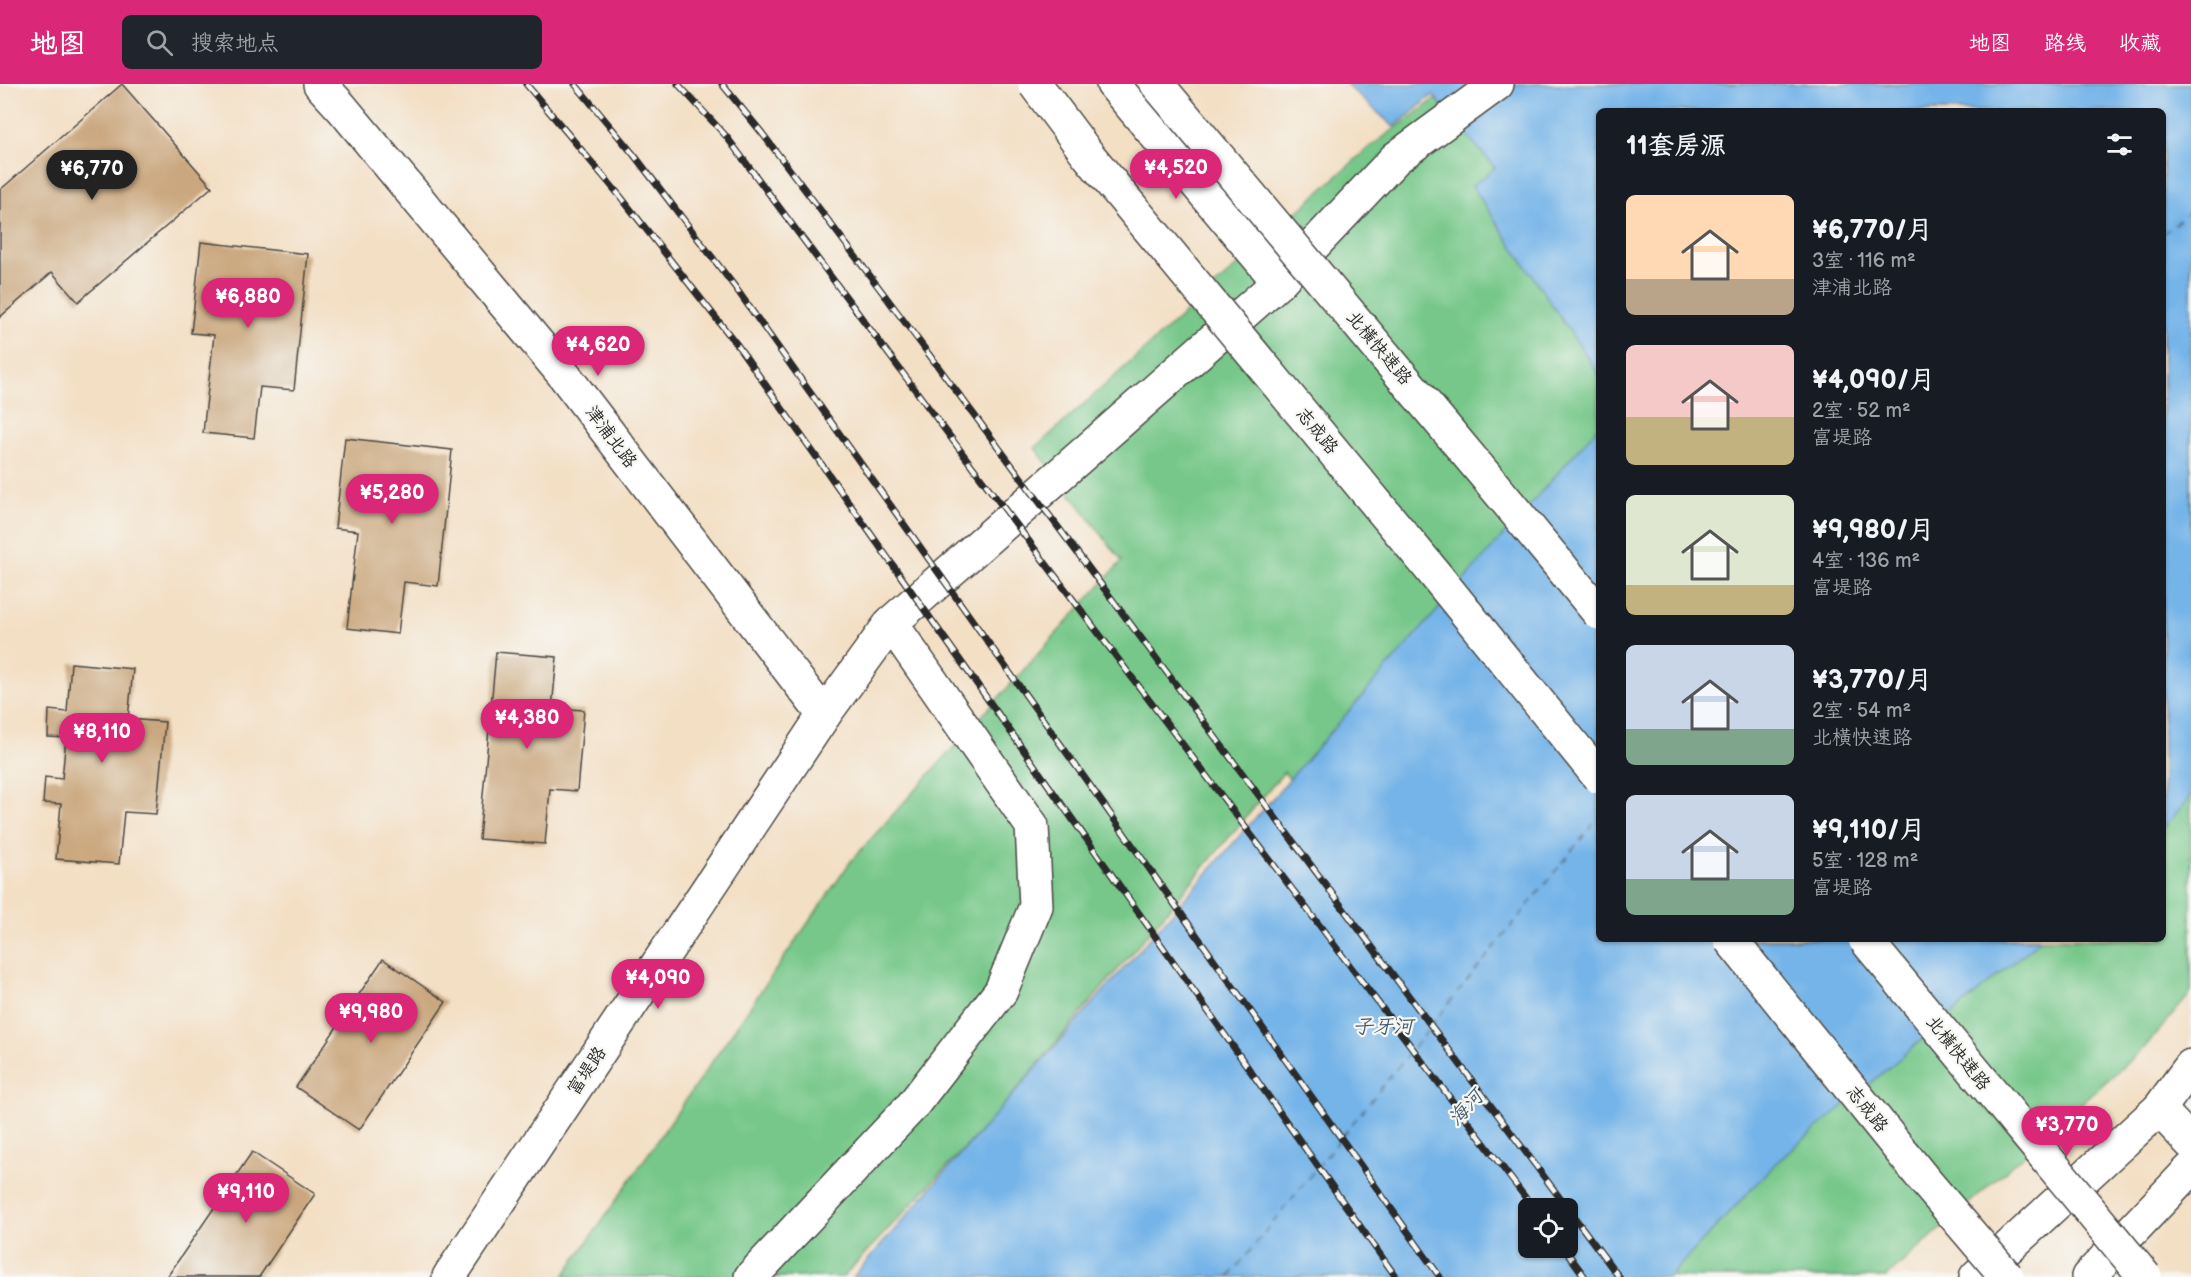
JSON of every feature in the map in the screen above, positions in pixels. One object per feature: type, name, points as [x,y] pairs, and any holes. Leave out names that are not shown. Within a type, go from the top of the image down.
[{"type":"main road","name":"津浦北路","points":[[320,84],[564,375],[824,715]]},
{"type":"main road","name":"志成路","points":[[1035,84],[1089,156],[1425,562],[1596,773]]},
{"type":"main road","points":[[1113,84],[1279,282]]},
{"type":"main road","name":"北横快速路","points":[[1157,84],[1596,609]]},
{"type":"main road","name":"富堤路","points":[[449,1277],[824,715],[891,623],[1279,282],[1396,158],[1497,84]]},
{"type":"main road","points":[[751,1277],[912,1106],[974,1026],[1001,990],[1036,906],[1032,826],[891,623]]},
{"type":"main road","name":"志成路","points":[[1732,942],[1926,1182],[2007,1277]]},
{"type":"main road","name":"北横快速路","points":[[1867,942],[2145,1277]]},
{"type":"main road","points":[[1976,1277],[2159,1108],[2191,1066]]},
{"type":"main road","points":[[2159,1108],[2191,1143]]},
{"type":"main road","points":[[2088,1277],[2191,1169]]},
{"type":"green space","points":[[1456,84],[2191,84],[2191,993],[2145,1047],[1886,1277],[1674,1277],[1284,772],[991,1120],[843,1277],[563,1277],[851,861],[1122,561],[1035,448],[1367,149]]},
{"type":"water","points":[[1346,84],[2191,84],[2191,796],[2166,825],[2166,108],[1596,108],[1596,371],[1472,186],[1495,168],[1433,95],[1394,127]]},
{"type":"water","name":"子牙河","points":[[1596,429],[1596,942],[2037,942],[1776,1163],[1669,1277],[853,1277]]},
{"type":"building","points":[[122,84],[212,187],[78,302],[52,272],[0,317],[0,190]]},
{"type":"building","points":[[201,242],[308,254],[294,390],[260,387],[254,438],[203,433],[214,335],[191,333]]},
{"type":"building","points":[[345,438],[452,450],[438,586],[404,582],[398,634],[347,628],[358,531],[335,528]]},
{"type":"building","points":[[496,652],[557,657],[552,708],[584,710],[577,791],[550,789],[545,844],[479,839]]},
{"type":"building","points":[[71,663],[133,669],[128,719],[165,722],[156,814],[124,812],[119,864],[56,859],[61,804],[43,803],[45,777],[62,779],[66,738],[48,737],[49,710],[67,712]]},
{"type":"building","points":[[383,959],[446,1002],[359,1130],[296,1087]]},
{"type":"building","points":[[252,1152],[315,1194],[259,1277],[167,1277]]},
{"type":"ferry route","points":[[2166,231],[2191,210]]},
{"type":"ferry route","points":[[1229,1277],[1596,821]]},
{"type":"railway","points":[[526,84],[620,196],[738,346],[1396,1277]]},
{"type":"railway","points":[[575,84],[634,155],[735,287],[1440,1277]]},
{"type":"railway","points":[[678,84],[726,136],[969,462],[1526,1198]]},
{"type":"railway","points":[[722,84],[883,293],[1619,1277]]},
{"type":"railway","points":[[1571,1258],[1585,1277]]},
{"type":"water label","name":"海河","points":[[1466,1108]]}]
